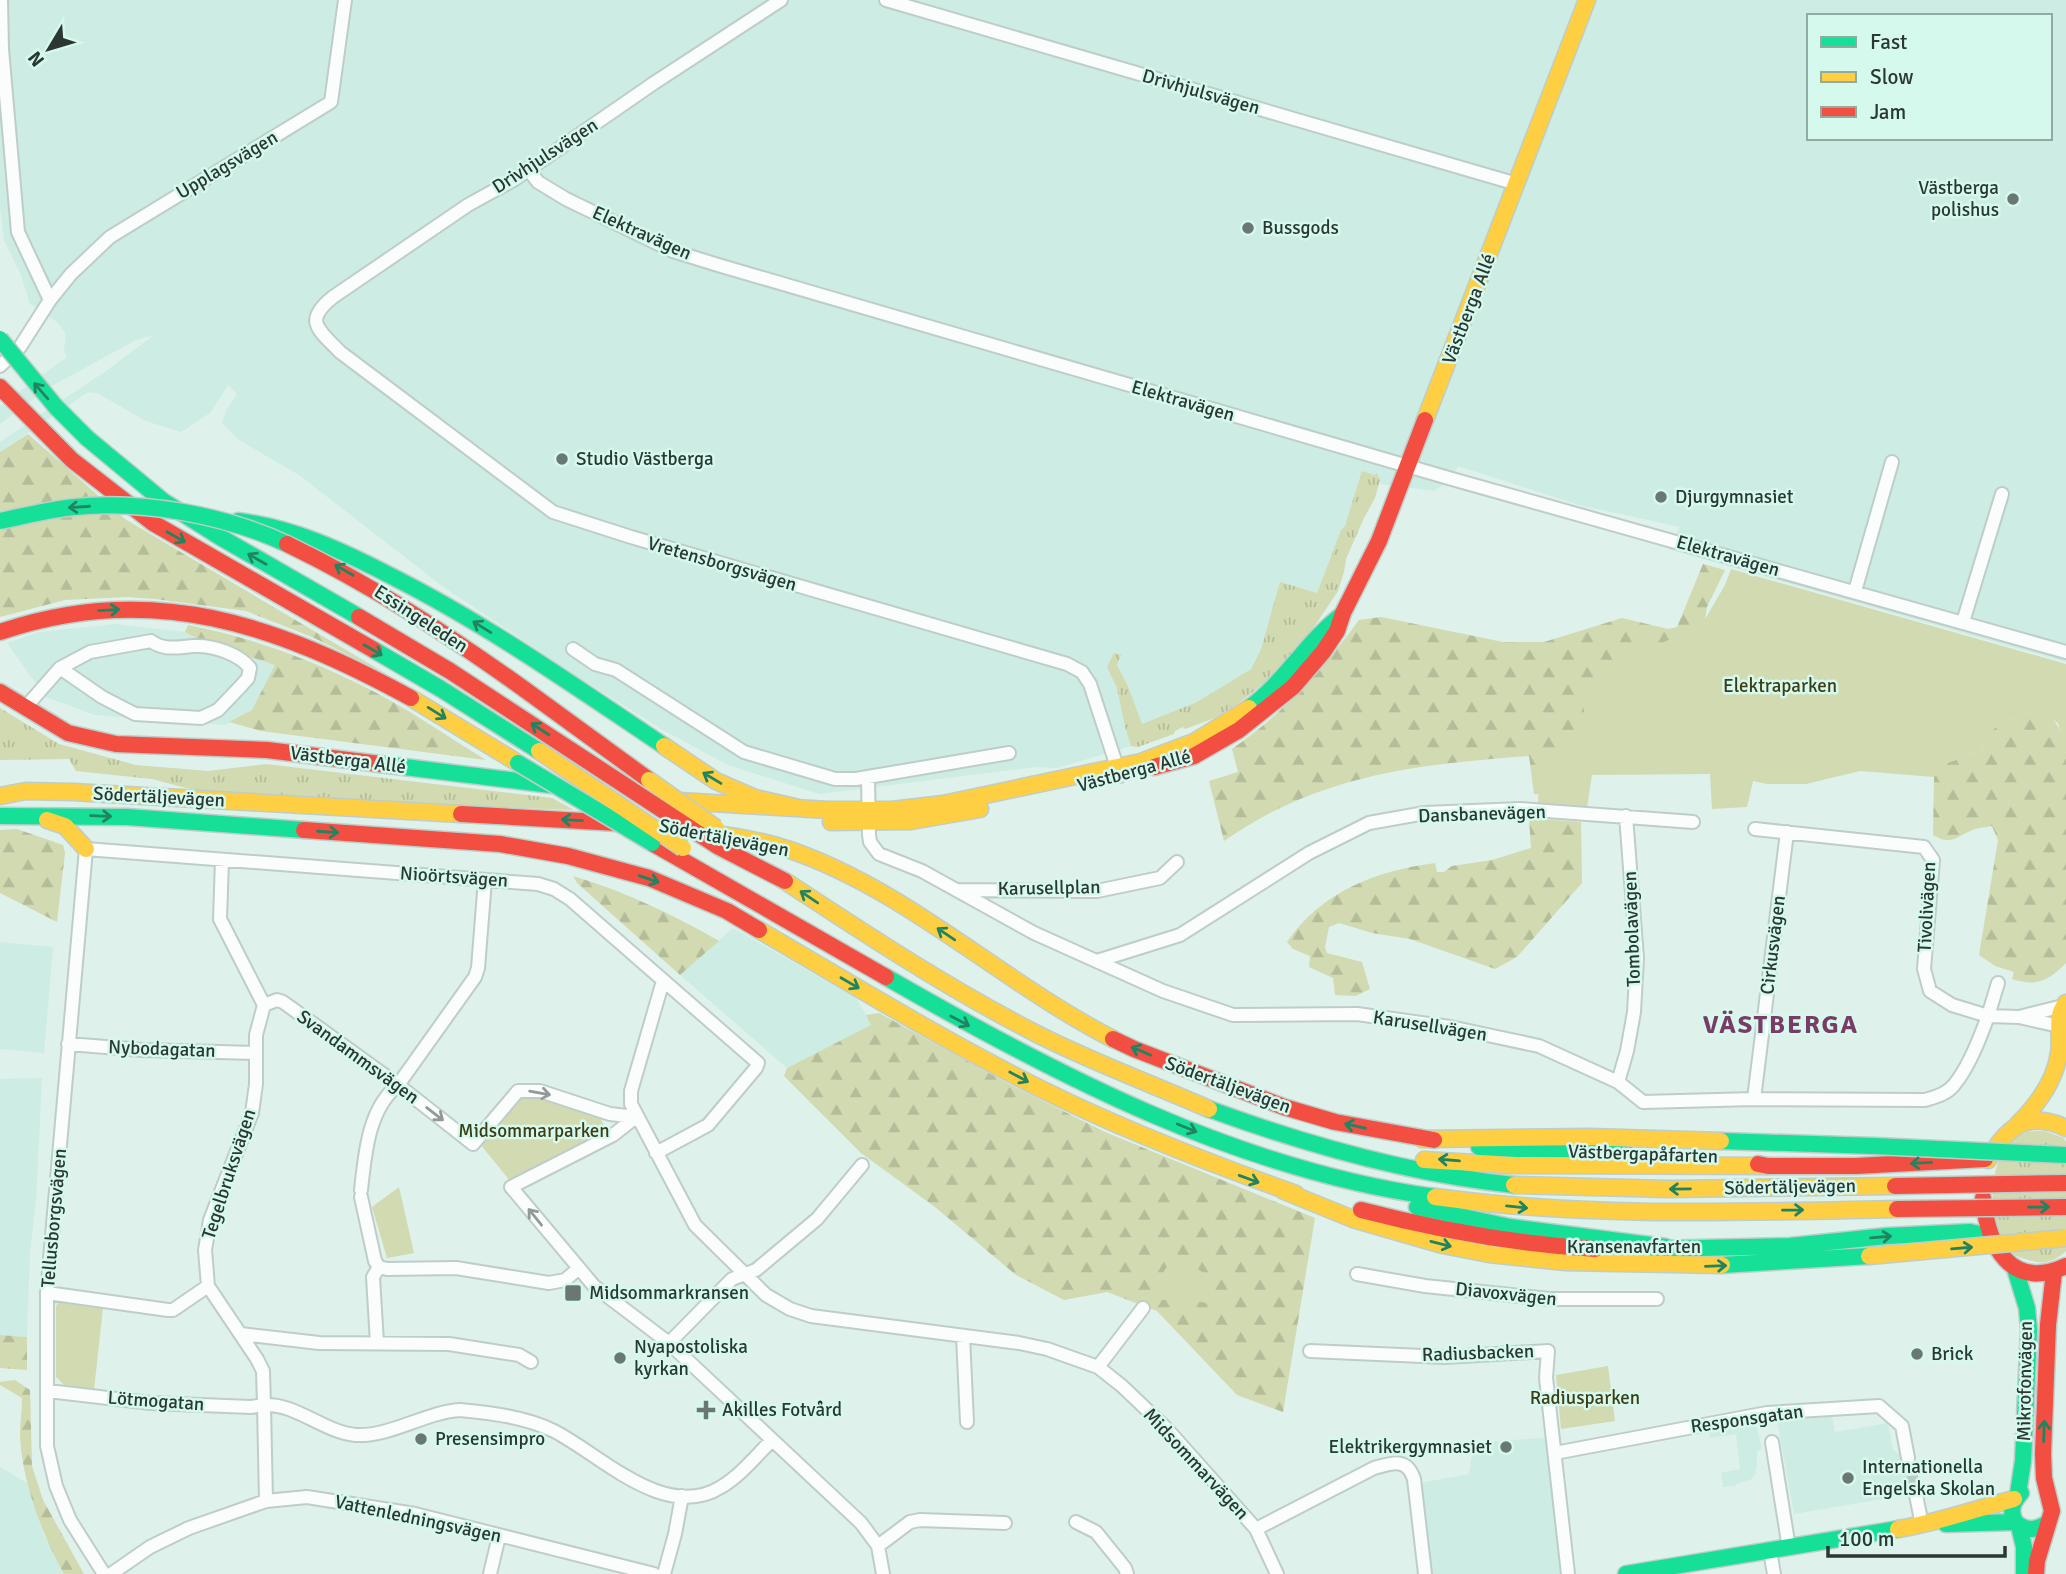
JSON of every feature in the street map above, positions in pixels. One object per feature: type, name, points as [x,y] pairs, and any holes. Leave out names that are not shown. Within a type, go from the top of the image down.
[{"type":"main road","name":"Västberga Allé","points":[[0,692],[68,733],[116,744],[267,750],[707,804],[799,808],[911,821],[945,817],[1118,772],[1177,762],[1199,754],[1259,716],[1289,690],[1338,630],[1342,615],[1380,541],[1587,0]]},
{"type":"main road","points":[[0,340],[56,407],[87,438],[163,501],[450,671],[719,848],[785,881]]},
{"type":"main road","points":[[0,387],[62,453],[153,523],[441,689],[539,751],[795,924]]},
{"type":"main road","name":"Essingeleden","points":[[0,521],[30,512],[81,506],[121,505],[190,512],[224,520],[287,543],[331,563],[379,590],[524,689],[785,881]]},
{"type":"main road","points":[[224,520],[269,525],[336,548],[466,616],[716,781],[755,797],[799,808]]},
{"type":"main road","points":[[0,632],[41,620],[105,610],[165,609],[253,625],[302,643],[399,690],[652,843],[795,924]]},
{"type":"main road","points":[[0,783],[26,791]]},
{"type":"main road","name":"Södertäljevägen","points":[[0,796],[26,791],[649,824],[759,841],[819,860],[873,887],[1074,1019],[1134,1049],[1284,1107],[1335,1122],[1422,1139]]},
{"type":"main road","name":"Västberga Allé","points":[[707,804],[729,811],[766,816],[869,817]]},
{"type":"main road","points":[[4,816],[54,821],[77,836],[86,849]]},
{"type":"main road","name":"Södertäljevägen","points":[[4,816],[127,817],[500,844],[608,866],[687,892],[727,911],[894,1009],[1041,1089],[1195,1158],[1284,1191]]},
{"type":"main road","name":"Södertäljevägen","points":[[785,881],[918,967],[975,1001],[1050,1040],[1209,1109],[1286,1137],[1461,1179],[1537,1187],[1668,1189],[2066,1183]]},
{"type":"main road","name":"Södertäljevägen","points":[[795,924],[954,1017],[1038,1062],[1124,1102],[1202,1134],[1353,1182],[1458,1200],[1551,1211],[2066,1207]]},
{"type":"main road","points":[[2060,1269],[2037,1275],[2015,1269],[2002,1258],[1989,1236],[1983,1210],[1983,1181],[1989,1159],[1998,1141],[2033,1110],[2048,1088],[2060,1052],[2061,1031],[2058,1015],[2064,1004]]},
{"type":"main road","points":[[2018,1124],[2046,1120],[2066,1128]]},
{"type":"main road","points":[[1422,1139],[1590,1137],[2066,1154]]},
{"type":"main road","name":"Västbergapåfarten","points":[[1422,1139],[1490,1149],[1723,1156],[1768,1166],[1856,1166],[1989,1159]]},
{"type":"main road","points":[[1389,1162],[1436,1159],[1509,1166],[1768,1166]]},
{"type":"main road","points":[[1353,1182],[1415,1206],[1490,1225],[1666,1247]]},
{"type":"main road","points":[[1284,1191],[1353,1219],[1443,1245],[1489,1254],[1565,1262],[1711,1266],[1869,1256],[2066,1238]]},
{"type":"main road","name":"Kransenavfarten","points":[[1284,1191],[1414,1224],[1553,1247],[1644,1250],[1666,1247],[1790,1246],[1887,1236],[1970,1232],[1989,1236]]},
{"type":"main road","name":"Mikrofonvägen","points":[[2015,1269],[2027,1308],[2029,1330],[2024,1461],[2011,1510],[2024,1547],[2024,1574]]},
{"type":"main road","name":"Mikrofonvägen","points":[[2036,1574],[2037,1561],[2052,1511],[2044,1478],[2043,1454],[2048,1325],[2060,1269]]},
{"type":"main road","points":[[1626,1574],[1685,1569],[1770,1550],[1929,1524],[2016,1497],[2025,1490],[2034,1489],[2049,1498]]},
{"type":"main road","points":[[1929,1524],[1958,1525],[2001,1520],[2037,1530],[2048,1523]]},
{"type":"street","points":[[1,0],[2,49],[18,232],[50,300]]},
{"type":"street","name":"Upplagsvägen","points":[[0,366],[20,347],[50,300],[71,274],[110,237],[331,102],[345,0]]},
{"type":"street","name":"Drivhjulsvägen","points":[[315,317],[318,310],[339,293],[468,205],[528,169],[781,0]]},
{"type":"street","name":"Drivhjulsvägen","points":[[886,0],[1517,184]]},
{"type":"street","name":"Elektravägen","points":[[528,169],[538,182],[566,199],[673,251],[1407,466],[2064,651]]},
{"type":"street","name":"Vretensborgsvägen","points":[[315,317],[318,326],[340,352],[553,512],[1068,664],[1082,673],[1090,684],[1118,772]]},
{"type":"street","points":[[1856,592],[1892,462]]},
{"type":"street","points":[[1963,622],[2002,494]]},
{"type":"street","points":[[25,708],[60,668],[90,652],[151,641],[158,646],[179,648],[197,645],[238,656],[250,668],[248,678],[218,710],[201,719],[135,714],[102,697],[60,668]]},
{"type":"street","points":[[573,649],[595,664],[616,670],[744,752],[835,779],[868,777],[1009,753]]},
{"type":"street","points":[[868,777],[869,817]]},
{"type":"street","name":"Dansbanevägen","points":[[1097,961],[1180,935],[1309,853],[1370,823],[1425,813],[1520,809],[1693,822]]},
{"type":"street","name":"Tombolavägen","points":[[1614,1080],[1627,1051],[1634,1012],[1637,958],[1626,816]]},
{"type":"street","name":"Karusellvägen","points":[[869,817],[870,842],[879,854],[909,865],[1034,933],[1163,991],[1233,1015],[1357,1014],[1450,1027],[1539,1045],[1614,1080],[1643,1102],[1754,1099],[1925,1100],[1943,1094],[1954,1086],[1979,1041],[1998,983]]},
{"type":"street","name":"Tivolivägen","points":[[1755,829],[1924,848],[1933,860],[1924,969],[1930,991],[1952,1005],[1988,1016]]},
{"type":"street","name":"Cirkusvägen","points":[[1754,1099],[1787,832]]},
{"type":"street","name":"Nioörtsvägen","points":[[86,849],[538,884],[554,889],[590,915],[758,1063],[708,1125],[656,1153]]},
{"type":"street","name":"Tellusborgsvägen","points":[[86,849],[47,1293],[47,1446],[56,1486],[70,1520],[104,1574]]},
{"type":"street","points":[[222,860],[220,919],[264,1005]]},
{"type":"street","name":"Karusellplan","points":[[956,890],[1097,891],[1160,878],[1177,862]]},
{"type":"street","points":[[485,880],[475,977],[398,1085],[386,1094],[365,1148],[361,1193],[376,1261],[379,1267],[387,1269],[456,1268],[549,1283],[565,1280],[578,1269]]},
{"type":"street","name":"Midsommarvägen","points":[[663,981],[631,1091],[631,1104],[695,1225],[743,1273],[766,1295],[800,1313],[1047,1349],[1098,1367],[1167,1429],[1256,1529],[1277,1574]]},
{"type":"street","name":"Svandammsvägen","points":[[264,1005],[277,1000],[283,1002],[398,1085],[473,1144],[518,1091],[540,1091],[611,1114],[636,1117]]},
{"type":"street","points":[[2019,1017],[2064,1004]]},
{"type":"street","name":"Tegelbruksvägen","points":[[264,1005],[256,1035],[256,1084],[252,1113],[210,1220],[205,1250],[208,1286],[263,1371],[265,1501]]},
{"type":"street","points":[[1988,1016],[2019,1017],[2061,1031]]},
{"type":"street","name":"Nybodagatan","points":[[68,1044],[143,1050],[256,1053]]},
{"type":"street","points":[[636,1117],[613,1135],[511,1187],[578,1269],[603,1294],[669,1343],[861,1522],[878,1546],[883,1574]]},
{"type":"street","points":[[669,1343],[732,1279],[757,1270],[817,1219],[862,1165]]},
{"type":"street","points":[[377,1343],[373,1277],[379,1267]]},
{"type":"street","name":"Diavoxvägen","points":[[1357,1274],[1426,1286],[1549,1299],[1657,1299]]},
{"type":"street","points":[[47,1293],[173,1310],[208,1286]]},
{"type":"street","points":[[1098,1367],[1143,1308]]},
{"type":"street","points":[[240,1334],[318,1343],[449,1344],[519,1355],[531,1362]]},
{"type":"street","points":[[963,1336],[967,1422]]},
{"type":"street","name":"Radiusbacken","points":[[1310,1351],[1445,1357],[1548,1351],[1546,1378],[1568,1574]]},
{"type":"street","name":"Lötmogatan","points":[[48,1391],[151,1403],[251,1407],[264,1405]]},
{"type":"street","points":[[264,1405],[275,1404],[323,1425],[355,1435],[377,1432],[450,1410],[473,1411],[538,1423],[566,1437],[650,1491],[666,1496],[702,1494],[719,1489],[772,1440]]},
{"type":"street","name":"Responsgatan","points":[[1555,1453],[1767,1413],[1879,1406],[1902,1426],[1908,1458]]},
{"type":"street","points":[[1772,1442],[1788,1548]]},
{"type":"street","points":[[1256,1529],[1374,1468],[1389,1464],[1406,1465],[1411,1469],[1414,1479],[1424,1574]]},
{"type":"street","points":[[1916,1495],[1929,1524]]},
{"type":"street","points":[[664,1574],[682,1496]]},
{"type":"street","name":"Vattenledningsvägen","points":[[111,1574],[150,1547],[190,1528],[265,1501],[307,1497],[415,1514],[611,1569],[654,1574]]},
{"type":"street","points":[[878,1546],[910,1522],[920,1520],[1005,1522]]},
{"type":"street","points":[[1076,1522],[1096,1532],[1125,1567],[1127,1574]]},
{"type":"street","points":[[490,1574],[499,1536]]},
{"type":"street","points":[[1770,1550],[1774,1574]]},
{"type":"shaded area","points":[[0,0],[2066,0],[2066,662],[1668,549],[1680,527],[1579,505],[1458,466],[1452,479],[1434,491],[1381,484],[1380,480],[1341,530],[1317,593],[1280,583],[1261,649],[1251,669],[1197,702],[1142,724],[1117,665],[1107,667],[1117,688],[1131,746],[1057,768],[1036,767],[819,794],[728,765],[661,729],[442,586],[299,475],[239,440],[222,423],[237,394],[228,385],[210,413],[181,432],[146,421],[97,393],[88,392],[0,452],[0,442],[106,371],[154,335],[136,340],[50,387],[0,424],[0,406],[67,357],[64,351],[66,334],[57,322],[30,304],[21,275],[4,240],[0,207]]},
{"type":"shaded area","points":[[115,624],[185,632],[200,640],[276,665],[252,710],[225,725],[141,719],[95,715],[46,697],[7,643],[39,632]]},
{"type":"shaded area","points":[[733,928],[856,998],[872,1025],[787,1068],[680,975]]},
{"type":"shaded area","points":[[0,942],[53,947],[44,1053],[0,1049]]},
{"type":"shaded area","points":[[42,1078],[27,1337],[0,1335],[0,1079]]},
{"type":"shaded area","name":"Internationella Engelska Skolan","points":[[1832,1417],[1835,1432],[1888,1423],[1893,1450],[1905,1458],[1912,1494],[1794,1514],[1777,1420]]},
{"type":"shaded area","points":[[1756,1424],[1762,1449],[1757,1451],[1755,1475],[1735,1486],[1723,1487],[1721,1473],[1740,1469],[1736,1434],[1710,1438],[1709,1433]]},
{"type":"shaded area","points":[[1552,1437],[1567,1574],[1424,1574],[1414,1484],[1469,1474],[1474,1443]]},
{"type":"shaded area","points":[[0,1467],[27,1483],[44,1535],[64,1574],[0,1574]]},
{"type":"green space","points":[[28,434],[125,519],[385,673],[312,637],[246,611],[127,597],[65,600],[0,617],[0,452]]},
{"type":"green space","points":[[1362,471],[1374,475],[1377,473],[1380,480],[1375,498],[1346,559],[1338,591],[1312,630],[1263,684],[1236,705],[1215,718],[1185,729],[1183,727],[1174,734],[1138,747],[1131,746],[1117,688],[1107,667],[1114,653],[1121,655],[1117,665],[1142,724],[1197,702],[1251,669],[1261,649],[1280,582],[1317,593],[1341,530],[1345,526]]},
{"type":"green space","points":[[1703,564],[1725,570],[1707,607],[1701,644],[1594,760],[1582,798],[1534,794],[1529,756],[1447,763],[1332,787],[1260,819],[1224,841],[1209,781],[1238,772],[1232,749],[1301,690],[1359,620],[1381,617],[1503,642],[1544,642],[1622,618],[1668,629],[1677,627]]},
{"type":"green space","name":"Elektraparken","points":[[1731,569],[2066,664],[2066,735],[2061,736],[2058,723],[2047,716],[2021,713],[1990,731],[1982,751],[1944,764],[1934,777],[1860,771],[1806,784],[1767,784],[1753,781],[1747,807],[1712,809],[1710,774],[1592,775],[1587,808],[1538,803],[1539,778],[1547,759],[1576,737],[1584,715],[1584,704],[1610,665],[1701,626],[1725,585]]},
{"type":"green space","points":[[188,625],[255,642],[340,675],[393,702],[486,760],[261,731],[229,722],[252,710],[275,665],[200,640],[185,632]]},
{"type":"green space","points":[[0,708],[59,744],[136,765],[208,771],[266,764],[552,798],[574,810],[353,802],[193,790],[152,779],[76,771],[69,759],[0,760]]},
{"type":"green space","points":[[2021,713],[2047,716],[2055,722],[2061,735],[2066,735],[2066,963],[2048,978],[2035,982],[2012,979],[2014,972],[1995,966],[1979,955],[1998,840],[1992,826],[1975,829],[1950,840],[1933,835],[1934,777],[1944,764],[1982,751],[1990,731]]},
{"type":"green space","points":[[1529,818],[1581,822],[1582,883],[1517,957],[1495,969],[1410,939],[1372,933],[1339,923],[1329,927],[1325,947],[1327,953],[1362,962],[1370,989],[1356,996],[1335,995],[1333,978],[1309,967],[1310,956],[1293,949],[1287,942],[1317,909],[1352,886],[1371,878],[1435,863],[1437,872],[1444,872],[1452,866],[1492,860],[1531,848]]},
{"type":"green space","points":[[17,829],[63,845],[65,853],[57,922],[0,893],[0,830]]},
{"type":"green space","points":[[573,876],[648,904],[719,941],[680,975],[577,883]]},
{"type":"green space","points":[[879,1013],[1009,1084],[1105,1132],[1315,1218],[1283,1412],[1237,1395],[1157,1311],[1107,1292],[1064,1300],[1016,1275],[935,1207],[861,1153],[784,1076],[787,1068],[871,1025],[866,1015]]},
{"type":"green space","name":"Midsommarparken","points":[[532,1095],[600,1117],[607,1132],[511,1182],[480,1144],[519,1100]]},
{"type":"green space","points":[[2045,1131],[2064,1138],[2066,1142],[2066,1251],[2054,1259],[2037,1262],[2012,1253],[2003,1240],[1993,1207],[1993,1189],[2001,1155],[2011,1142],[2024,1133]]},
{"type":"green space","points":[[399,1187],[414,1253],[387,1258],[372,1207]]},
{"type":"green space","points":[[1176,1253],[1202,1272],[1220,1297],[1213,1305],[1182,1297],[1150,1302],[1151,1291]]},
{"type":"green space","points":[[59,1301],[103,1308],[94,1390],[64,1385],[56,1377],[56,1306]]},
{"type":"green space","points":[[0,1335],[27,1337],[27,1370],[0,1368]]},
{"type":"green space","name":"Radiusparken","points":[[1608,1366],[1615,1421],[1561,1429],[1556,1375]]},
{"type":"green space","points":[[15,1380],[30,1390],[32,1466],[43,1500],[84,1574],[64,1574],[34,1507],[20,1436],[22,1398],[0,1385],[0,1382]]},
{"type":"tunnel","points":[[1908,1458],[1916,1495]]},
{"type":"traffic: fast","points":[[0,339],[56,407],[87,438]]},
{"type":"traffic: fast","points":[[87,438],[163,501],[359,617]]},
{"type":"traffic: fast","points":[[0,521],[47,511],[101,505],[155,508],[237,525],[287,544]]},
{"type":"traffic: fast","points":[[238,521],[279,529],[318,542],[356,558],[428,596],[531,657],[664,746]]},
{"type":"traffic: fast","points":[[1249,708],[1262,698],[1329,625],[1342,615]]},
{"type":"traffic: fast","points":[[374,650],[539,751]]},
{"type":"traffic: fast","points":[[518,763],[652,843]]},
{"type":"traffic: fast","points":[[380,764],[551,785]]},
{"type":"traffic: fast","points":[[0,816],[127,817],[304,830]]},
{"type":"traffic: fast","points":[[886,977],[1016,1049],[1150,1114],[1290,1165],[1362,1184],[1435,1197]]},
{"type":"traffic: fast","points":[[1209,1109],[1283,1135],[1398,1166],[1514,1185]]},
{"type":"traffic: fast","points":[[1721,1141],[1874,1146]]},
{"type":"traffic: fast","points":[[1874,1146],[2066,1155]]},
{"type":"traffic: fast","points":[[1479,1147],[1630,1155]]},
{"type":"traffic: fast","points":[[1417,1207],[1510,1227],[1666,1247]]},
{"type":"traffic: fast","points":[[1655,1249],[1790,1246],[1887,1236],[1970,1232],[1989,1236]]},
{"type":"traffic: fast","points":[[1722,1265],[1869,1256]]},
{"type":"traffic: fast","points":[[2015,1269],[2027,1308],[2029,1330],[2023,1461],[2018,1494]]},
{"type":"traffic: fast","points":[[2021,1493],[2012,1507],[2016,1523],[2032,1529],[2048,1523]]},
{"type":"traffic: fast","points":[[1946,1524],[2015,1522]]},
{"type":"traffic: fast","points":[[2019,1526],[2024,1547],[2024,1574]]},
{"type":"traffic: fast","points":[[1626,1574],[1898,1529]]},
{"type":"traffic: slow","points":[[1425,420],[1587,0]]},
{"type":"traffic: slow","points":[[411,698],[518,763]]},
{"type":"traffic: slow","points":[[679,801],[828,810],[892,810],[943,804],[1141,762],[1194,742],[1249,708]]},
{"type":"traffic: slow","points":[[664,746],[716,781],[755,798],[799,808]]},
{"type":"traffic: slow","points":[[539,751],[683,848]]},
{"type":"traffic: slow","points":[[649,780],[716,828]]},
{"type":"traffic: slow","points":[[0,796],[26,791],[73,792],[461,814]]},
{"type":"traffic: slow","points":[[831,822],[911,821],[980,809]]},
{"type":"traffic: slow","points":[[47,820],[65,826],[86,849]]},
{"type":"traffic: slow","points":[[701,832],[768,844],[833,867],[915,913],[1072,1016],[1113,1039]]},
{"type":"traffic: slow","points":[[785,881],[909,961],[1004,1017],[1079,1054],[1209,1109]]},
{"type":"traffic: slow","points":[[759,930],[934,1032],[1041,1089],[1167,1145],[1296,1194]]},
{"type":"traffic: slow","points":[[2018,1124],[2039,1100],[2054,1072],[2060,1045],[2060,1014],[2066,1003]]},
{"type":"traffic: slow","points":[[1988,1160],[2003,1138],[2020,1124],[2040,1121],[2066,1128]]},
{"type":"traffic: slow","points":[[1422,1139],[1590,1137],[1721,1141]]},
{"type":"traffic: slow","points":[[1424,1160],[1509,1165],[1768,1166]]},
{"type":"traffic: slow","points":[[1514,1185],[1668,1189],[1895,1186]]},
{"type":"traffic: slow","points":[[1284,1191],[1353,1219],[1443,1245],[1489,1254],[1565,1262],[1722,1265]]},
{"type":"traffic: slow","points":[[1435,1197],[1493,1204],[1608,1211],[1897,1209]]},
{"type":"traffic: slow","points":[[1869,1256],[2066,1238]]},
{"type":"traffic: slow","points":[[1898,1529],[1942,1520],[2014,1499]]},
{"type":"traffic: jam","points":[[0,387],[72,460],[153,523],[374,650]]},
{"type":"traffic: jam","points":[[1154,767],[1194,756],[1239,730],[1293,687],[1323,652],[1337,631],[1343,613],[1379,541],[1425,420]]},
{"type":"traffic: jam","points":[[287,544],[408,611],[524,689]]},
{"type":"traffic: jam","points":[[0,632],[56,617],[110,610],[162,611],[212,618],[262,631],[312,650],[411,698]]},
{"type":"traffic: jam","points":[[359,617],[450,671],[719,847],[785,881]]},
{"type":"traffic: jam","points":[[524,689],[649,780]]},
{"type":"traffic: jam","points":[[0,692],[68,733],[116,744],[267,750],[380,764]]},
{"type":"traffic: jam","points":[[461,814],[617,823]]},
{"type":"traffic: jam","points":[[304,830],[500,844],[568,856],[649,878],[727,911],[759,930]]},
{"type":"traffic: jam","points":[[652,843],[886,977]]},
{"type":"traffic: jam","points":[[1113,1039],[1284,1107],[1335,1122],[1434,1140]]},
{"type":"traffic: jam","points":[[1758,1164],[1856,1166],[1985,1159]]},
{"type":"traffic: jam","points":[[1895,1186],[2066,1183]]},
{"type":"traffic: jam","points":[[1983,1198],[1990,1233],[2006,1260],[2031,1273],[2047,1272],[2066,1266]]},
{"type":"traffic: jam","points":[[1897,1209],[2066,1207]]},
{"type":"traffic: jam","points":[[1361,1210],[1477,1235],[1595,1249]]},
{"type":"traffic: jam","points":[[2036,1574],[2037,1561],[2052,1511],[2044,1478],[2043,1454],[2048,1325],[2054,1272]]},
{"type":"place","name":"Västberga polishus","points":[[2013,199]]},
{"type":"place","name":"Bussgods","points":[[1248,228]]},
{"type":"place","name":"Studio Västberga","points":[[562,459]]},
{"type":"place","name":"Djurgymnasiet","points":[[1661,497]]},
{"type":"place","name":"Midsommarkransen","points":[[573,1293]]},
{"type":"place","name":"Brick","points":[[1917,1354]]},
{"type":"place","name":"Nyapostoliska kyrkan","points":[[620,1358]]},
{"type":"place","name":"Akilles Fotvård","points":[[706,1410]]},
{"type":"place","name":"Presensimpro","points":[[421,1439]]},
{"type":"place","name":"Elektrikergymnasiet","points":[[1506,1447]]},
{"type":"place","name":"Internationella Engelska Skolan","points":[[1848,1478]]},
{"type":"district","name":"VÄSTBERGA","points":[[1781,1025]]}]
